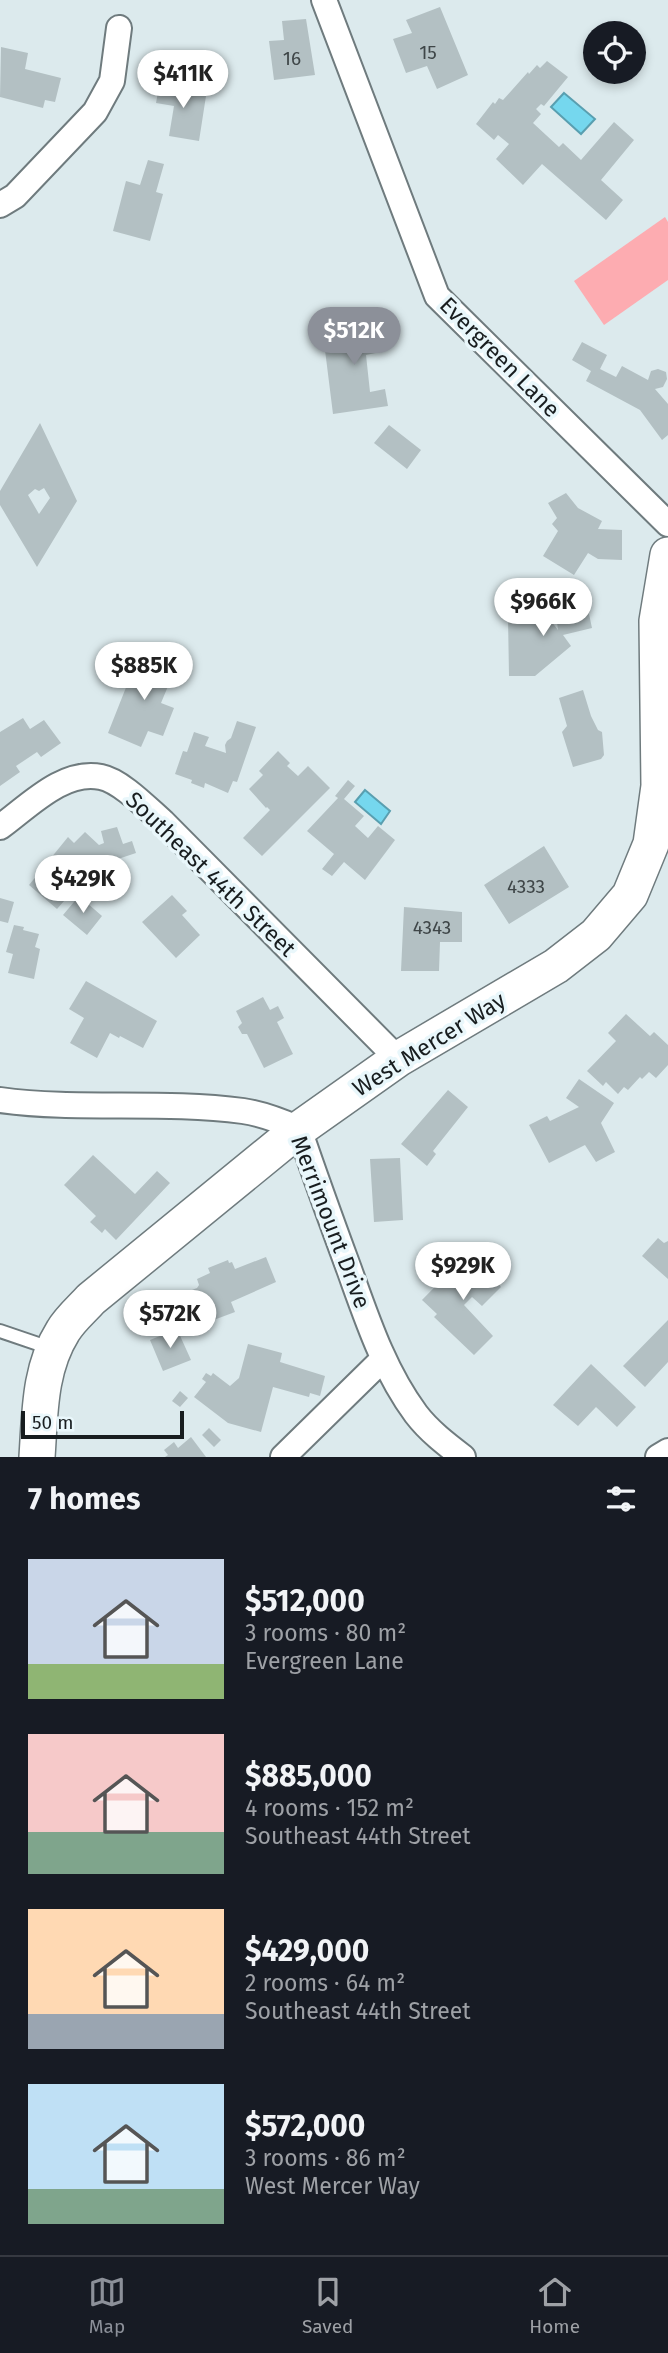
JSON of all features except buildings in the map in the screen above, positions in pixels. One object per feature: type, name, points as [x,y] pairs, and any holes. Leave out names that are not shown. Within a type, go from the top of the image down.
[{"type":"street","name":"Evergreen Lane","points":[[324,0],[437,296],[668,524]]},
{"type":"street","points":[[0,205],[15,196],[94,112],[112,81],[119,28]]},
{"type":"street","name":"West Mercer Way","points":[[37,1457],[42,1391],[48,1362],[64,1330],[91,1298],[299,1129],[398,1059],[556,966],[596,935],[631,895],[651,844],[659,786],[657,621],[668,555]]},
{"type":"street","name":"Southeast 44th Street","points":[[0,827],[61,783],[79,777],[102,777],[124,789],[163,822],[398,1059]]},
{"type":"street","name":"Merrimount Drive","points":[[0,1100],[26,1103],[150,1104],[243,1111],[268,1116],[299,1129],[383,1359],[417,1415],[437,1437],[463,1457]]},
{"type":"street","points":[[283,1457],[383,1359]]},
{"type":"street","points":[[658,1457],[668,1451]]},
{"type":"lane","points":[[0,1331],[54,1349]]},
{"type":"shaded area","points":[[665,217],[668,222],[668,280],[604,325],[574,281]]},
{"type":"water","points":[[564,93],[595,119],[581,134],[551,107]]},
{"type":"water","points":[[365,790],[390,811],[381,824],[355,802]]}]
